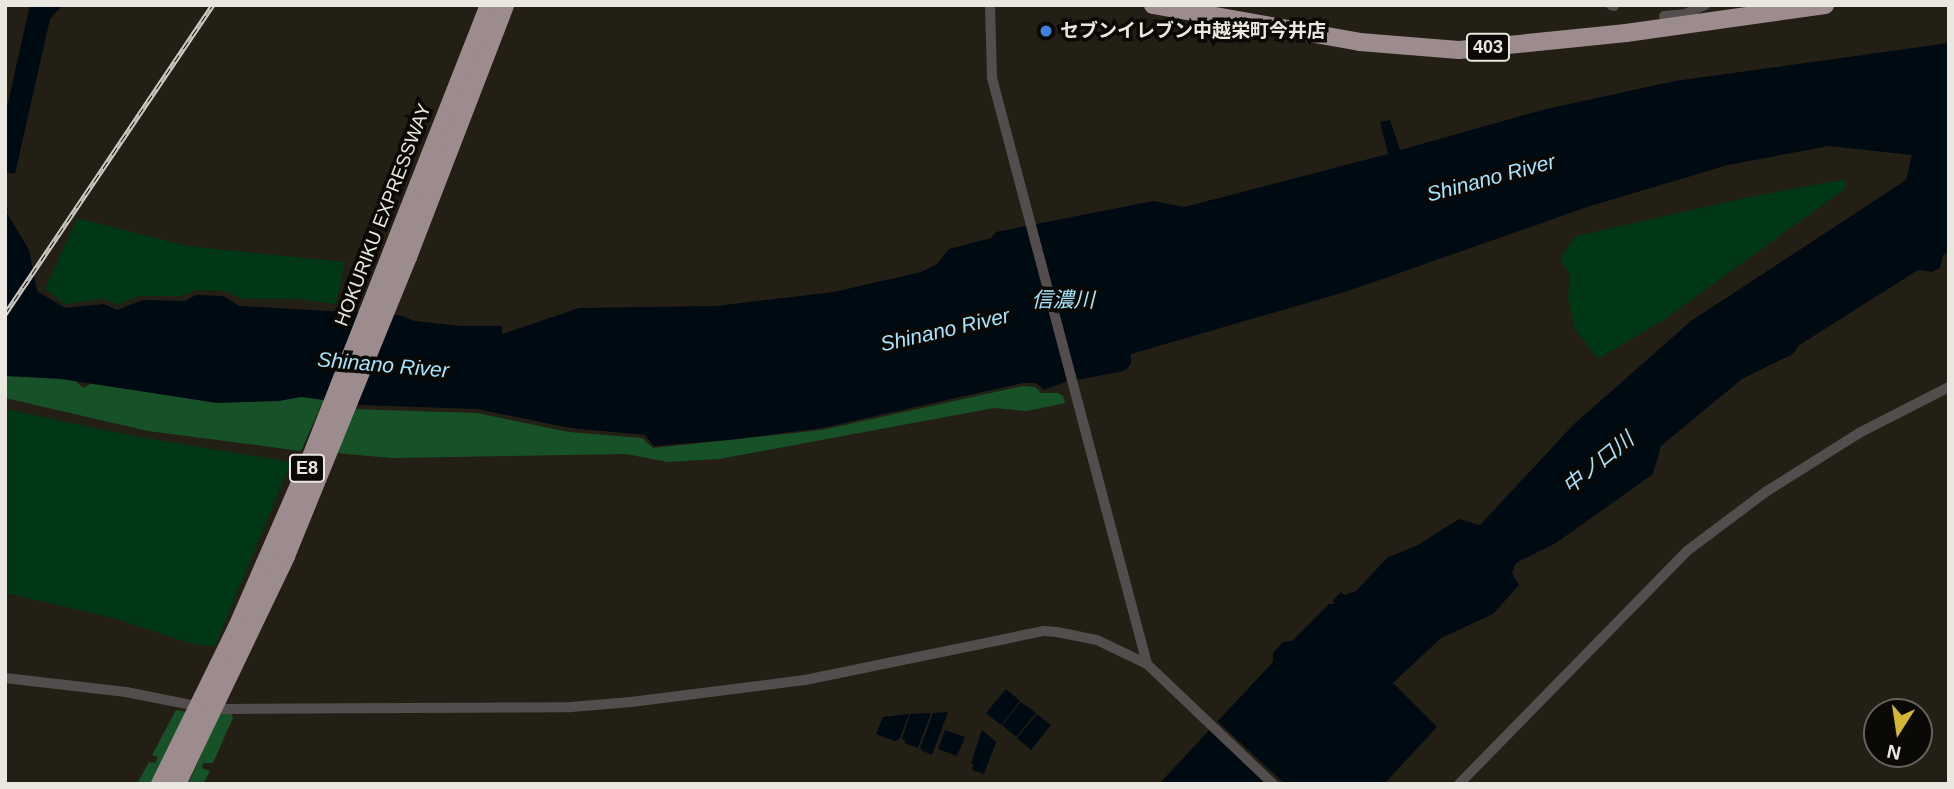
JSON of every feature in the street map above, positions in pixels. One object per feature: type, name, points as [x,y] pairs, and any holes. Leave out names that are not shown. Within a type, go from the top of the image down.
[{"type":"highway","name":"HOKURIKU EXPRESSWAY","points":[[177,784],[307,467],[489,5]]},
{"type":"highway","name":"HOKURIKU EXPRESSWAY","points":[[160,784],[286,556],[408,257],[505,5]]},
{"type":"highway","name":"403","points":[[1153,5],[1360,42],[1459,50],[1639,32],[1825,5]]},
{"type":"street","points":[[990,5],[992,78],[1147,664]]},
{"type":"street","points":[[1664,16],[1685,13],[1705,5]]},
{"type":"street","points":[[1459,784],[1687,551],[1767,491],[1848,440],[1949,387]]},
{"type":"street","points":[[222,709],[571,706],[643,701],[805,680],[1044,632],[1097,640],[1147,664],[1273,784]]},
{"type":"street","points":[[5,678],[126,692],[191,705]]},
{"type":"green space","points":[[1846,179],[1846,188],[1665,319],[1598,359],[1574,328],[1568,297],[1570,274],[1562,263],[1562,255],[1576,236],[1754,196]]},
{"type":"green space","points":[[77,218],[187,246],[345,262],[336,304],[297,299],[243,299],[225,291],[197,290],[182,296],[140,296],[117,305],[104,299],[65,304],[45,289]]},
{"type":"green space","points":[[5,370],[67,373],[83,388],[102,378],[326,394],[301,451],[148,431],[5,398]]},
{"type":"green space","points":[[1023,386],[1035,387],[1041,393],[1058,393],[1063,396],[1065,403],[1027,411],[994,408],[719,459],[668,462],[626,454],[392,458],[335,453],[351,409],[477,413],[569,432],[642,438],[653,448],[822,430]]},
{"type":"green space","points":[[5,409],[129,435],[291,462],[215,646],[192,644],[113,618],[5,593]]},
{"type":"green space","points":[[176,710],[188,712],[151,784],[137,784],[149,762],[155,763],[158,757],[152,755]]},
{"type":"green space","points":[[220,713],[231,713],[233,718],[213,763],[203,763],[202,768],[210,771],[203,784],[188,784]]},
{"type":"water","points":[[30,5],[63,5],[50,19],[15,174],[5,172],[5,116]]},
{"type":"water","name":"信濃川","points":[[1949,43],[1949,252],[1943,255],[1940,268],[1932,272],[1918,270],[1798,346],[1793,354],[1742,379],[1661,446],[1653,474],[1556,543],[1516,563],[1512,573],[1519,585],[1493,614],[1441,638],[1393,683],[1437,727],[1384,784],[1159,784],[1273,662],[1273,653],[1283,642],[1292,641],[1329,604],[1334,604],[1333,600],[1341,592],[1344,595],[1356,591],[1387,558],[1418,545],[1459,519],[1480,525],[1573,425],[1691,321],[1906,180],[1912,155],[1829,146],[1728,165],[1587,207],[1348,291],[1131,354],[1131,363],[1127,369],[1120,372],[1065,382],[1044,390],[1036,383],[1023,383],[822,428],[728,440],[654,446],[645,435],[570,428],[477,409],[361,405],[301,397],[279,401],[217,403],[61,379],[5,376],[5,207],[8,208],[7,213],[29,250],[37,291],[65,308],[104,304],[117,310],[143,300],[185,301],[196,295],[223,296],[239,306],[399,315],[415,321],[460,326],[502,326],[502,334],[579,308],[716,306],[834,292],[921,272],[937,264],[949,249],[991,238],[996,232],[1153,201],[1184,207],[1388,154],[1380,122],[1390,120],[1400,150],[1546,109],[1675,81]]},
{"type":"water","points":[[1006,689],[1020,701],[1001,725],[986,713]]},
{"type":"water","points":[[1021,702],[1036,713],[1016,737],[1002,725]]},
{"type":"water","points":[[948,712],[932,755],[923,751],[920,748],[933,713]]},
{"type":"water","points":[[931,713],[918,748],[904,743],[906,740],[902,739],[910,714]]},
{"type":"water","points":[[909,714],[900,738],[895,741],[876,734],[883,717]]},
{"type":"water","points":[[1037,714],[1051,725],[1031,750],[1017,738]]},
{"type":"water","points":[[945,730],[965,737],[957,756],[938,749]]},
{"type":"water","points":[[982,730],[996,742],[984,774],[972,770],[974,764],[971,763]]},
{"type":"pier","points":[[1215,719],[1285,784],[1267,784],[1207,728]]},
{"type":"railway","points":[[5,314],[213,5]]},
{"type":"place","name":"セブンイレブン中越栄町今井店","points":[[1046,31]]},
{"type":"water label","name":"Shinano River","points":[[1491,178]]},
{"type":"water label","name":"Shinano River","points":[[945,330]]},
{"type":"water label","name":"Shinano River","points":[[383,365]]},
{"type":"water label","name":"中ノ口川","points":[[1598,463]]}]
